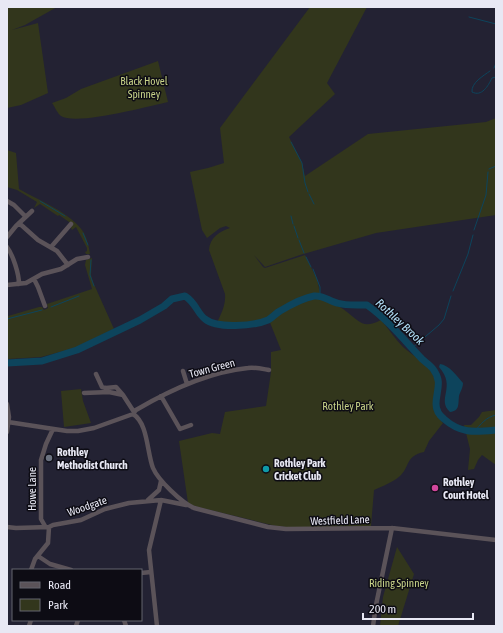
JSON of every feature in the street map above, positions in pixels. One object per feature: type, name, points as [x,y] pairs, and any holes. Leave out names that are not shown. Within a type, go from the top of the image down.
[{"type":"street","points":[[7,201],[14,205],[25,216]]},
{"type":"street","points":[[7,237],[25,216],[32,211]]},
{"type":"street","points":[[19,223],[38,240],[51,247],[68,265]]},
{"type":"street","points":[[51,247],[70,227]]},
{"type":"street","points":[[7,247],[18,272],[19,284]]},
{"type":"street","points":[[7,285],[26,283],[42,274],[61,269],[88,256]]},
{"type":"street","points":[[34,279],[39,287],[43,305]]},
{"type":"street","name":"Town Green","points":[[8,419],[53,429],[81,431],[94,428],[133,413],[161,396],[187,384],[230,371],[249,368],[269,370]]},
{"type":"street","points":[[183,371],[187,384]]},
{"type":"street","points":[[96,376],[102,387],[116,387],[123,395],[143,428],[155,473],[161,481],[188,505]]},
{"type":"street","points":[[84,393],[109,392],[123,395]]},
{"type":"street","points":[[161,396],[180,429],[191,425]]},
{"type":"street","points":[[7,404],[7,432]]},
{"type":"street","name":"Howe Lane","points":[[47,526],[41,519],[40,465],[45,447],[53,429]]},
{"type":"street","points":[[148,500],[160,490],[161,481]]},
{"type":"street","name":"Woodgate","points":[[7,527],[16,528],[47,526],[81,520],[105,509],[121,504],[148,500],[161,500],[188,505]]},
{"type":"street","points":[[157,626],[149,547],[161,500]]},
{"type":"street","name":"Westfield Lane","points":[[188,505],[223,516],[282,529],[392,528],[496,540]]},
{"type":"street","points":[[32,569],[38,556],[48,543],[47,526]]},
{"type":"street","points":[[373,626],[392,528]]},
{"type":"street","points":[[38,556],[50,564],[68,569]]},
{"type":"street","points":[[142,573],[151,572]]},
{"type":"green space","points":[[7,7],[57,7],[25,25],[12,30],[38,23],[48,93],[21,105],[7,108],[8,31]]},
{"type":"green space","name":"Rothley Park","points":[[310,7],[367,7],[327,83],[335,94],[289,137],[302,163],[305,176],[368,134],[486,122],[496,118],[496,215],[376,233],[300,255],[265,267],[254,255],[265,268],[305,255],[317,279],[321,298],[341,308],[362,323],[370,324],[381,320],[400,344],[425,364],[432,372],[436,383],[434,405],[435,411],[443,423],[429,441],[424,452],[414,456],[411,459],[400,476],[374,490],[371,526],[296,528],[276,526],[194,506],[188,503],[179,441],[212,433],[220,434],[225,412],[266,406],[271,372],[271,352],[281,350],[269,320],[250,325],[236,326],[217,323],[224,306],[225,294],[209,250],[213,238],[222,231],[230,228],[226,226],[220,228],[207,238],[202,230],[190,172],[224,163],[220,128]]},
{"type":"green space","name":"Black Hovel Spinney","points":[[158,61],[168,102],[113,114],[81,119],[61,116],[52,103],[66,98],[81,89]]},
{"type":"green space","points":[[7,150],[16,153],[19,189],[63,213],[79,226],[88,243],[90,254],[86,254],[85,252],[87,251],[87,248],[76,227],[72,230],[72,224],[40,204],[34,208],[37,202],[17,190],[7,187]]},
{"type":"green space","points":[[92,258],[91,275],[93,282],[114,329],[75,348],[41,357],[7,359],[7,315],[8,316],[39,307],[42,307],[44,310],[48,308],[47,304],[92,289],[85,265],[86,260]]},
{"type":"green space","points":[[81,389],[83,401],[91,423],[64,427],[61,391]]},
{"type":"green space","points":[[496,410],[496,465],[482,455],[474,469],[468,470],[470,449],[464,425],[471,425],[482,412]]},
{"type":"green space","name":"Riding Spinney","points":[[397,547],[414,574],[398,626],[380,626],[383,597]]},
{"type":"water","points":[[440,364],[450,369],[463,383],[459,396],[458,407],[450,412],[446,407],[445,397],[447,387],[444,374],[439,367]]},
{"type":"waterway","points":[[469,17],[496,24]]},
{"type":"waterway","points":[[494,68],[496,63]]},
{"type":"waterway","points":[[490,71],[475,83],[472,92],[482,92],[492,78],[496,77]]},
{"type":"waterway","points":[[291,142],[302,163],[308,192]]},
{"type":"waterway","points":[[489,169],[496,166]]},
{"type":"waterway","points":[[474,230],[486,195],[488,172]]},
{"type":"waterway","points":[[309,194],[314,204]]},
{"type":"waterway","points":[[40,201],[65,216]]},
{"type":"waterway","points":[[291,216],[293,224]]},
{"type":"waterway","points":[[294,226],[298,238]]},
{"type":"waterway","points":[[83,233],[88,245]]},
{"type":"waterway","points":[[453,291],[468,254],[473,235]]},
{"type":"waterway","points":[[299,240],[304,253]]},
{"type":"waterway","points":[[306,257],[311,267]]},
{"type":"waterway","points":[[91,260],[90,275],[94,286]]},
{"type":"waterway","points":[[313,269],[320,287],[320,296]]},
{"type":"waterway","points":[[51,307],[79,296]]},
{"type":"waterway","name":"Rothley Brook","points":[[7,363],[42,361],[77,350],[140,320],[164,306],[172,299],[185,296],[192,302],[205,319],[218,324],[236,326],[254,324],[268,320],[278,312],[297,302],[317,296],[341,304],[367,305],[389,324],[436,374],[438,378],[436,399],[438,413],[450,424],[462,430],[468,431],[496,430]]},
{"type":"waterway","points":[[412,348],[444,319],[451,296]]},
{"type":"waterway","points":[[7,319],[42,310]]},
{"type":"waterway","points":[[474,432],[486,419],[496,415]]},
{"type":"place","name":"Rothley Methodist Church","points":[[49,458]]},
{"type":"place","name":"Rothley Park Cricket Club","points":[[266,469]]},
{"type":"place","name":"Rothley Court Hotel","points":[[435,488]]}]
